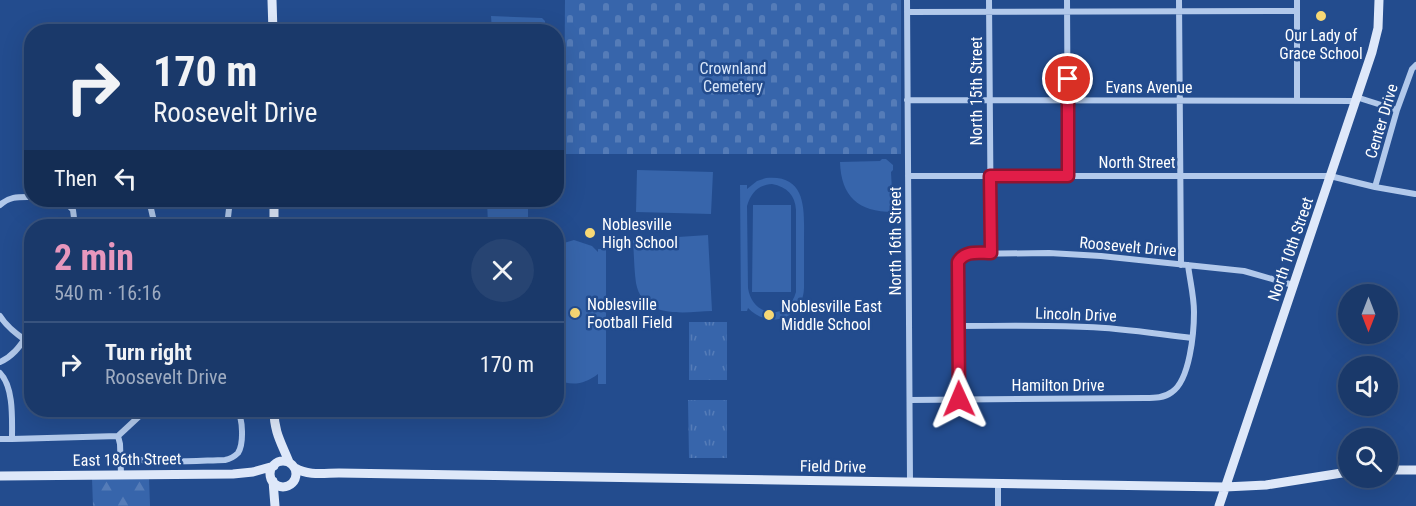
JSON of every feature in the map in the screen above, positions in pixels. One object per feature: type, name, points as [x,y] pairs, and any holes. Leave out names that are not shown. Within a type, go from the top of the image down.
[{"type":"street","points":[[272,0],[273,24]]},
{"type":"street","name":"North 16th Street","points":[[907,0],[910,482]]},
{"type":"street","name":"North 15th Street","points":[[989,0],[991,253]]},
{"type":"street","points":[[1067,0],[1068,176]]},
{"type":"street","points":[[1179,0],[1180,176],[1184,265],[1194,312],[1192,338]]},
{"type":"street","points":[[1297,0],[1297,101]]},
{"type":"street","name":"North 10th Street","points":[[1219,506],[1378,32],[1379,0]]},
{"type":"street","points":[[907,12],[1297,11]]},
{"type":"street","name":"Center Drive","points":[[1375,187],[1397,110],[1412,69],[1416,65]]},
{"type":"street","name":"Evans Avenue","points":[[908,100],[1297,101],[1356,99],[1397,110]]},
{"type":"street","name":"North Street","points":[[909,176],[1330,176],[1415,194]]},
{"type":"street","points":[[0,205],[13,197],[24,197]]},
{"type":"street","name":"Roosevelt Drive","points":[[958,326],[958,265],[960,258],[967,254],[1049,253],[1101,256],[1244,271],[1293,285]]},
{"type":"street","points":[[0,316],[13,332],[24,339]]},
{"type":"street","points":[[958,326],[959,399]]},
{"type":"street","name":"Lincoln Drive","points":[[958,326],[1089,327],[1192,338]]},
{"type":"street","name":"Hamilton Drive","points":[[910,400],[1162,397],[1170,394],[1181,382],[1192,338]]},
{"type":"street","points":[[0,362],[12,355],[24,341]]},
{"type":"street","points":[[0,373],[6,382],[12,407],[12,439]]},
{"type":"street","points":[[0,440],[118,436],[138,417]]},
{"type":"street","points":[[120,457],[165,461],[228,459],[236,455],[241,447],[240,417]]},
{"type":"street","points":[[274,417],[279,440],[296,476],[281,493],[275,506]]},
{"type":"street","points":[[118,436],[121,474]]},
{"type":"street","points":[[275,506],[272,469],[275,465],[279,440]]},
{"type":"street","points":[[275,465],[280,462],[292,465],[301,471],[317,474]]},
{"type":"street","name":"East 186th Street","points":[[0,476],[233,474],[253,472],[275,465]]},
{"type":"street","points":[[1398,470],[1416,470]]},
{"type":"street","name":"East 186th Street","points":[[253,472],[272,479]]},
{"type":"street","name":"Field Drive","points":[[317,474],[338,472],[1225,487],[1266,485],[1338,474]]},
{"type":"street","points":[[272,479],[279,486],[317,474]]},
{"type":"street","points":[[998,506],[999,484]]},
{"type":"green space","name":"Crownland Cemetery","points":[[565,0],[901,0],[901,154],[564,154]]},
{"type":"green space","points":[[491,16],[542,18],[545,21],[545,24],[492,24]]},
{"type":"green space","points":[[886,159],[893,165],[891,172],[893,212],[870,209],[854,200],[848,193],[841,174],[840,162],[880,161]]},
{"type":"green space","points":[[637,170],[713,172],[711,214],[636,212]]},
{"type":"green space","points":[[766,178],[780,178],[790,182],[801,197],[803,207],[804,288],[802,299],[791,314],[775,320],[756,315],[748,308],[747,311],[741,311],[740,185],[747,185],[747,189],[757,181]],"holes":[[[772,184],[789,192],[796,210],[796,292],[792,302],[786,308],[778,312],[770,312],[756,305],[748,288],[747,206],[759,188]]]},
{"type":"green space","points":[[753,205],[791,205],[791,292],[752,292]]},
{"type":"green space","points":[[487,207],[528,207],[528,219],[488,219]]},
{"type":"green space","points":[[708,235],[712,311],[666,311],[647,303],[640,295],[636,283],[633,240]]},
{"type":"green space","points":[[574,240],[592,246],[598,252],[598,249],[606,249],[606,384],[598,384],[598,374],[578,383],[564,382],[564,243]]},
{"type":"green space","points":[[689,322],[727,322],[727,380],[689,380]]},
{"type":"green space","points":[[688,400],[727,400],[727,458],[689,458]]},
{"type":"green space","points":[[92,478],[149,478],[150,506],[93,506]]},
{"type":"place","name":"Our Lady of Grace School","points":[[1321,16]]},
{"type":"place","name":"Noblesville High School","points":[[590,233]]},
{"type":"place","name":"Noblesville Football Field","points":[[575,313]]},
{"type":"place","name":"Noblesville East Middle School","points":[[769,315]]},
{"type":"route","points":[[959,399],[958,262],[962,256],[967,254],[991,253],[990,176],[1068,176],[1068,79]]}]
